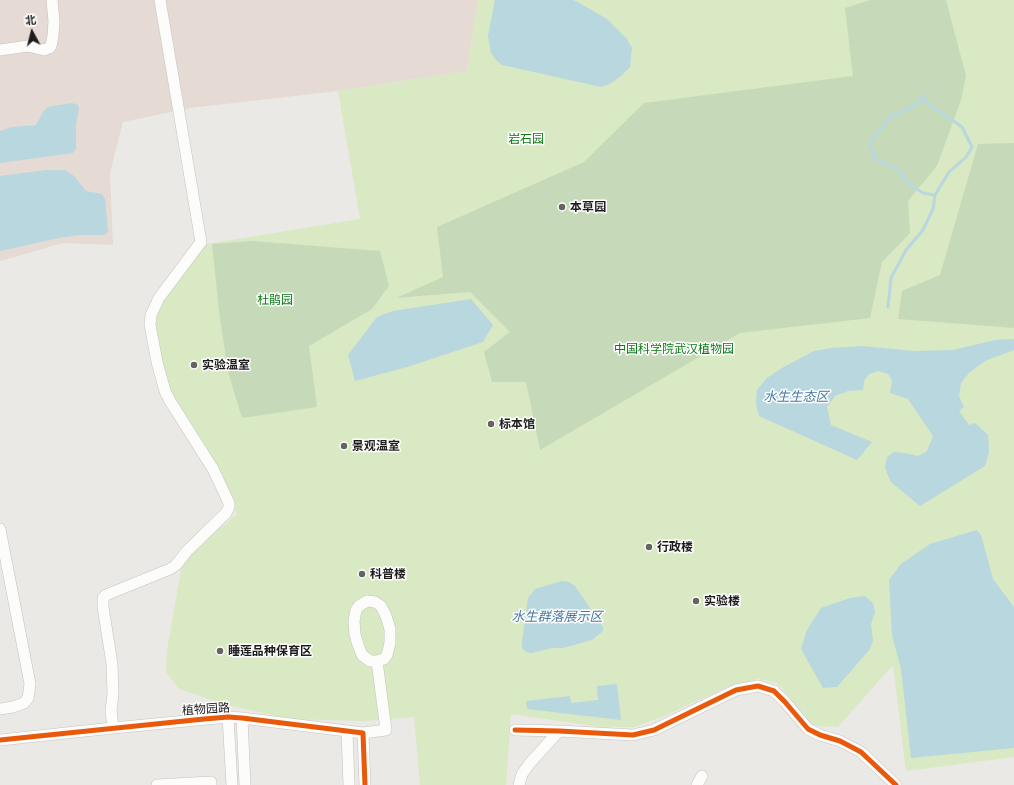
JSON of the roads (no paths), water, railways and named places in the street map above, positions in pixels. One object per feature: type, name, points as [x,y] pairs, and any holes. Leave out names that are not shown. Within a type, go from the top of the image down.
[{"type":"street","points":[[0,50],[28,46],[44,50],[49,48],[51,46],[53,36],[52,0]]},
{"type":"street","points":[[113,728],[111,711],[113,694],[112,664],[103,607],[103,598],[106,595],[154,576],[176,565],[187,551],[226,512],[229,507],[213,469],[165,391],[157,362],[150,325],[151,315],[159,298],[201,242],[160,0]]},
{"type":"street","points":[[0,528],[28,672],[30,690],[28,698],[24,703],[13,707],[0,709]]},
{"type":"street","points":[[367,601],[375,602],[381,606],[390,629],[390,644],[387,655],[377,662],[370,661],[362,655],[355,634],[354,621],[356,610],[367,601]]},
{"type":"street","name":"植物园路","points":[[0,740],[228,717],[363,733],[386,730],[377,662]]},
{"type":"street","points":[[515,730],[558,730],[633,735],[654,730],[736,690],[758,686],[774,691],[808,729],[820,735],[840,741],[862,752],[896,785]]},
{"type":"street","points":[[228,717],[232,785]]},
{"type":"street","points":[[242,718],[245,785]]},
{"type":"street","points":[[519,785],[522,774],[558,730]]},
{"type":"street","points":[[347,731],[349,785]]},
{"type":"street","points":[[363,733],[365,785]]},
{"type":"street","points":[[157,785],[211,782],[211,785]]},
{"type":"water","points":[[495,0],[576,1],[607,19],[627,39],[632,48],[630,67],[610,84],[601,87],[502,65],[491,53],[488,36]]},
{"type":"water","points":[[72,103],[78,105],[79,109],[76,124],[76,149],[73,153],[0,163],[0,131],[12,127],[36,125],[43,112],[48,107]]},
{"type":"water","points":[[46,170],[65,170],[74,176],[86,191],[102,194],[105,199],[108,232],[104,235],[80,235],[59,238],[0,251],[0,176]]},
{"type":"water","points":[[471,299],[493,325],[483,342],[407,367],[355,381],[348,355],[377,317],[393,311]]},
{"type":"water","name":"水生生态区","points":[[1014,339],[1014,350],[985,361],[969,373],[961,383],[959,396],[964,407],[959,411],[969,425],[975,423],[988,435],[989,452],[985,466],[920,506],[891,482],[885,468],[887,457],[894,452],[918,456],[927,451],[933,436],[908,399],[890,393],[892,381],[889,375],[878,371],[869,374],[864,381],[863,390],[848,391],[835,396],[827,407],[831,425],[872,442],[857,460],[759,416],[756,404],[757,390],[767,378],[814,351],[831,348],[862,346],[914,351],[953,350],[995,340]]},
{"type":"water","points":[[977,530],[981,535],[993,579],[1014,607],[1014,748],[911,758],[901,669],[892,635],[889,580],[901,564],[930,544]]},
{"type":"water","name":"水生群落展示区","points":[[562,581],[569,582],[575,586],[603,627],[603,631],[592,640],[563,648],[552,648],[531,653],[526,652],[522,648],[522,642],[528,598],[535,589]]},
{"type":"water","points":[[865,596],[873,603],[875,612],[871,624],[873,641],[870,649],[837,687],[823,688],[801,649],[807,630],[821,608],[850,598]]},
{"type":"water","points":[[617,684],[621,720],[527,709],[526,701],[570,696],[571,703],[598,700],[597,686]]},
{"type":"waterway","points":[[927,95],[910,108],[891,116],[870,143],[874,158],[899,170],[907,183],[923,193],[935,195]]},
{"type":"waterway","points":[[888,307],[891,278],[906,250],[923,230],[933,209],[935,195],[949,172],[966,157],[972,147],[962,127],[922,99]]},
{"type":"place","name":"本草园","points":[[562,207]]},
{"type":"place","name":"实验温室","points":[[194,365]]},
{"type":"place","name":"标本馆","points":[[491,424]]},
{"type":"place","name":"景观温室","points":[[344,446]]},
{"type":"place","name":"行政楼","points":[[649,547]]},
{"type":"place","name":"科普楼","points":[[362,574]]},
{"type":"place","name":"实验楼","points":[[696,601]]},
{"type":"place","name":"睡莲品种保育区","points":[[220,651]]},
{"type":"park label","name":"岩石园","points":[[526,139]]},
{"type":"park label","name":"杜鹃园","points":[[275,300]]},
{"type":"park label","name":"中国科学院武汉植物园","points":[[674,349]]}]
